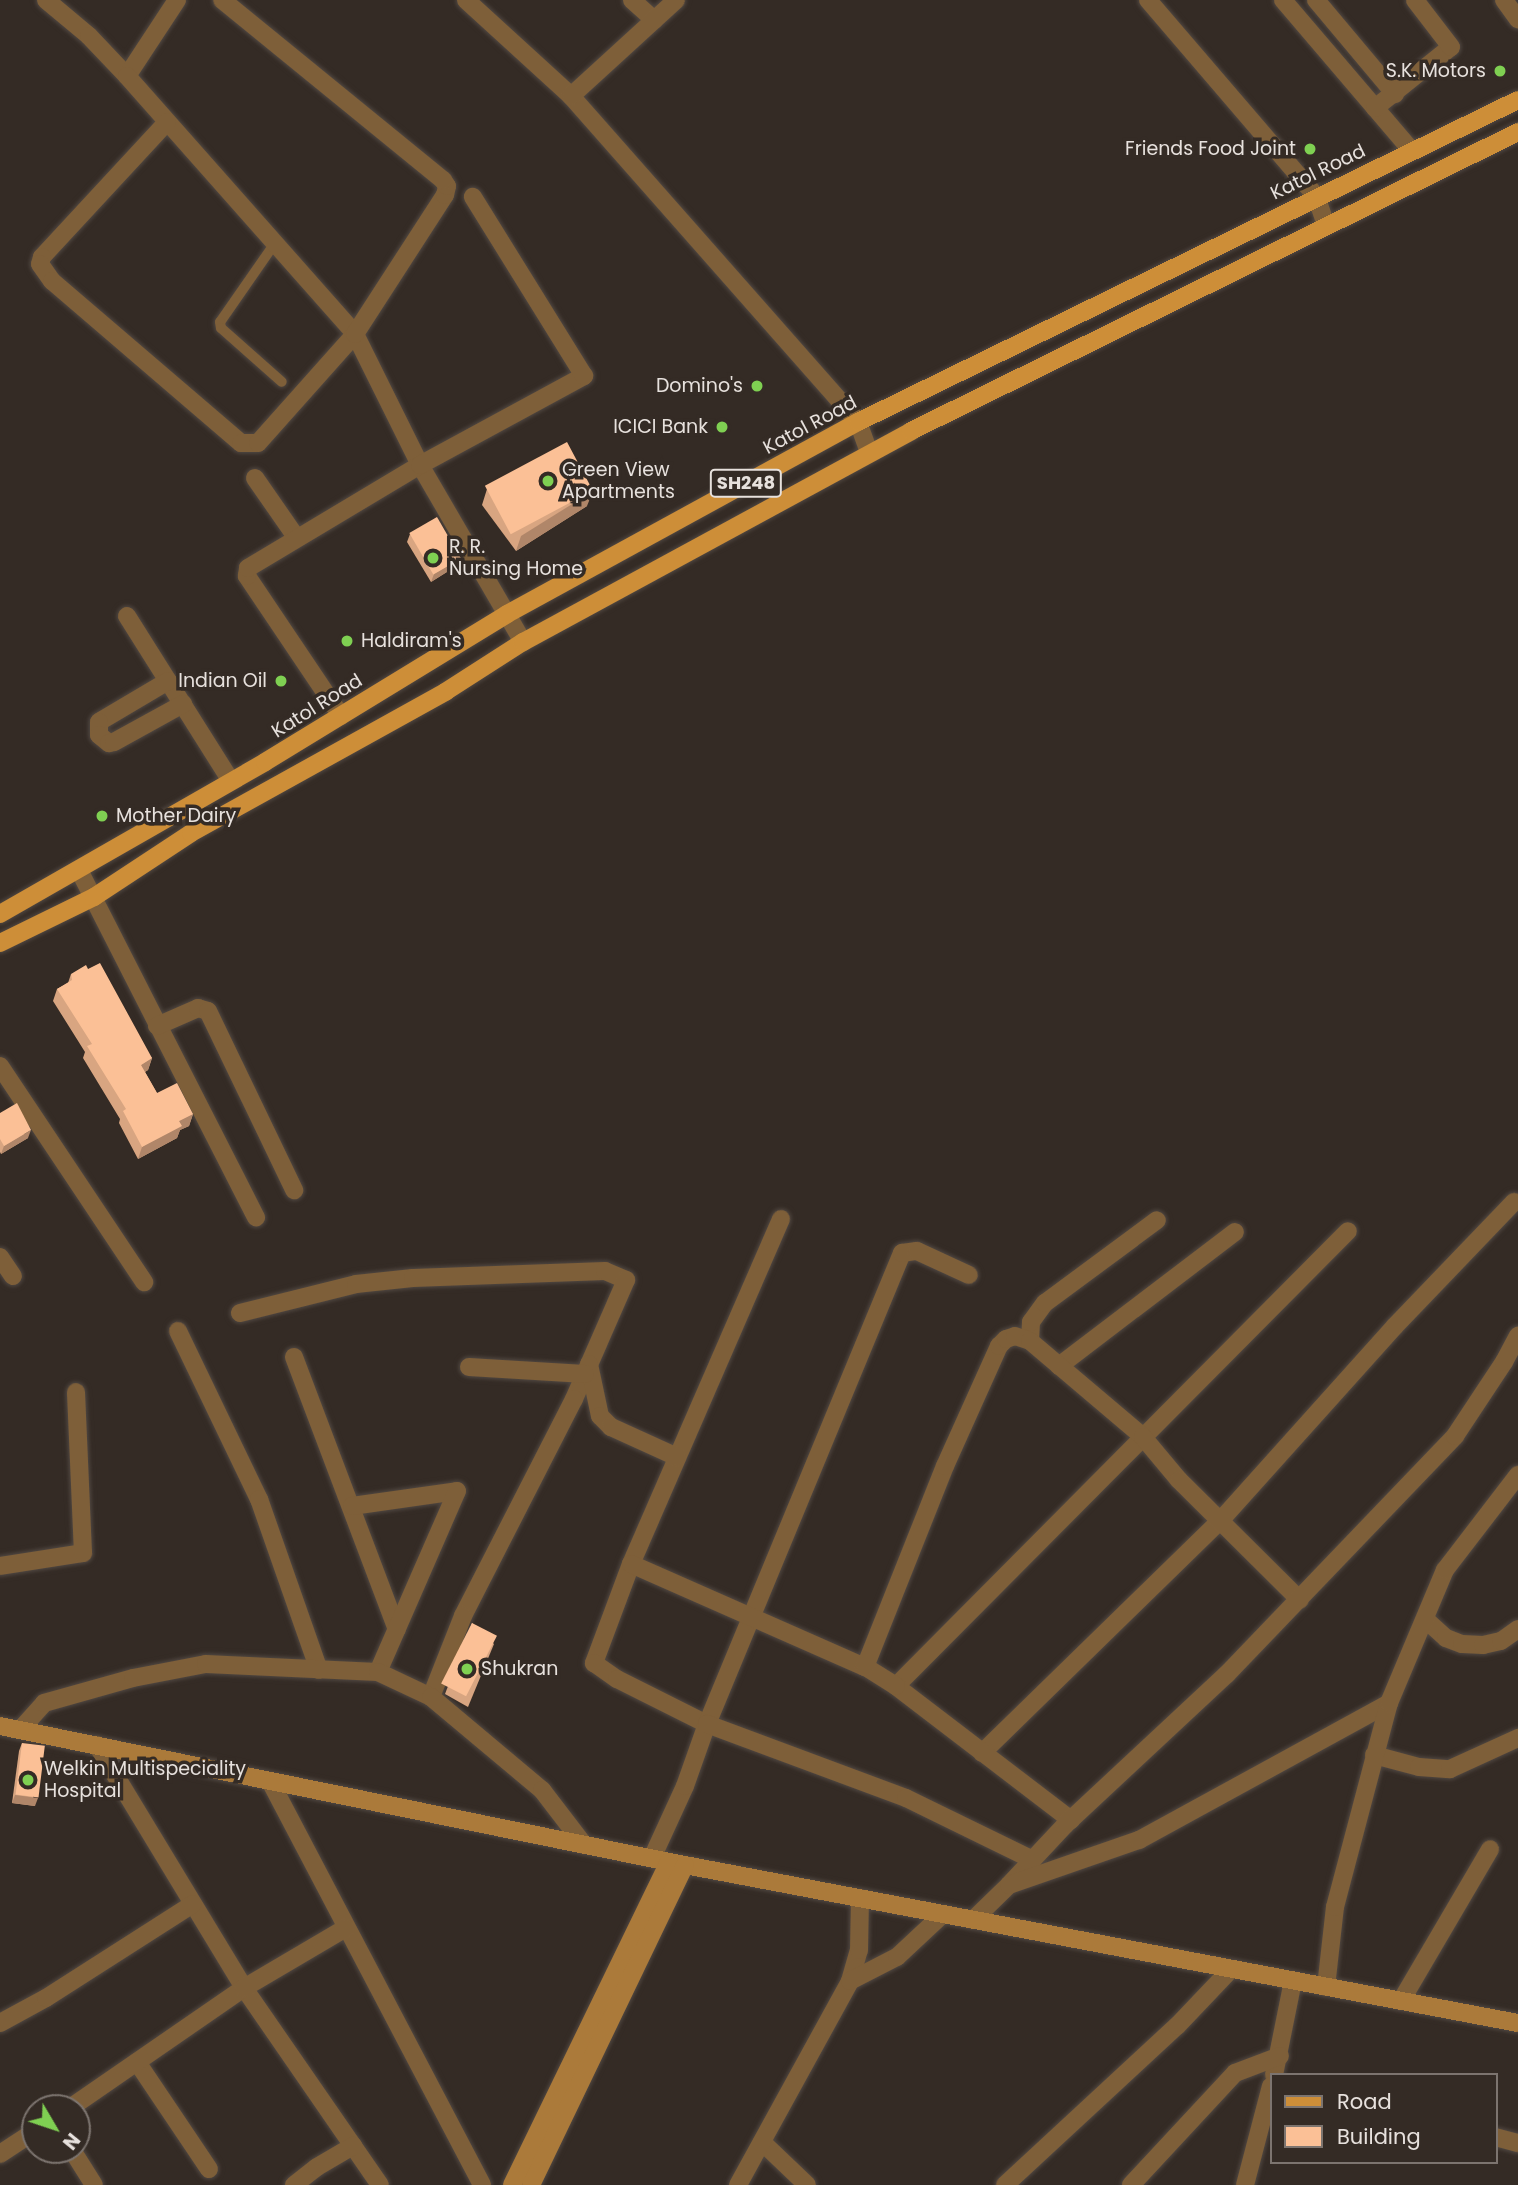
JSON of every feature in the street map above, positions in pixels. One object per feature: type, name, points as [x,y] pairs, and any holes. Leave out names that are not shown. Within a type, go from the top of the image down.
[{"type":"main road","name":"Katol Road","points":[[0,914],[341,716],[507,614],[858,422],[1512,102]]},
{"type":"main road","points":[[1512,102],[1518,125]]},
{"type":"main road","name":"SH248","points":[[0,943],[94,897],[191,833],[445,692],[523,642],[869,453],[1518,132]]},
{"type":"street","points":[[46,0],[89,36],[127,76],[355,334],[420,465],[523,642]]},
{"type":"street","points":[[127,76],[177,0]]},
{"type":"street","points":[[167,122],[42,257],[43,272],[241,443],[258,443],[355,334],[445,195],[447,186],[222,0]]},
{"type":"street","points":[[466,0],[571,96],[858,422],[869,453]]},
{"type":"street","points":[[632,0],[654,20]]},
{"type":"street","points":[[571,96],[676,0]]},
{"type":"street","points":[[1147,0],[1316,196],[1326,225]]},
{"type":"street","points":[[1316,0],[1395,94]]},
{"type":"street","points":[[1375,108],[1451,47],[1415,0]]},
{"type":"street","points":[[1504,0],[1518,19]]},
{"type":"street","points":[[1287,1],[1411,150]]},
{"type":"street","points":[[341,716],[247,576],[248,568],[420,465],[584,376],[473,197]]},
{"type":"street","points":[[255,478],[296,537]]},
{"type":"street","points":[[127,616],[231,781]]},
{"type":"street","points":[[168,681],[99,722],[99,735],[109,743],[114,742],[183,704]]},
{"type":"street","points":[[79,870],[256,1217]]},
{"type":"street","points":[[157,1026],[198,1008],[208,1010],[294,1190]]},
{"type":"street","points":[[3,1077],[144,1282]]},
{"type":"street","points":[[982,1753],[1220,1521],[1395,1326],[1514,1202]]},
{"type":"street","points":[[781,1219],[631,1564],[594,1663],[617,1679],[707,1724],[906,1798],[1032,1860]]},
{"type":"street","points":[[1030,1341],[1031,1322],[1045,1303],[1157,1220]]},
{"type":"street","points":[[896,1686],[1348,1231]]},
{"type":"street","points":[[1059,1366],[1236,1232]]},
{"type":"street","points":[[531,2185],[668,1862],[685,1786],[707,1724],[902,1253],[917,1251],[969,1275]]},
{"type":"street","points":[[0,1257],[13,1276]]},
{"type":"street","points":[[240,1312],[356,1284],[413,1278],[605,1271],[626,1280],[587,1369],[463,1616],[430,1697]]},
{"type":"street","points":[[178,1331],[259,1499],[319,1670]]},
{"type":"street","points":[[864,1667],[945,1466],[999,1346],[1006,1339],[1015,1336],[1030,1341],[1143,1437],[1220,1521],[1300,1600]]},
{"type":"street","points":[[973,1920],[1071,1820],[1227,1674],[1455,1436],[1518,1336]]},
{"type":"street","points":[[293,1357],[397,1629]]},
{"type":"street","points":[[469,1367],[587,1369]]},
{"type":"street","points":[[587,1369],[600,1416],[611,1427],[677,1457]]},
{"type":"street","points":[[0,1566],[83,1553],[76,1392]]},
{"type":"street","points":[[1326,1987],[1335,1907],[1389,1703],[1445,1570],[1518,1475]]},
{"type":"street","points":[[352,1506],[457,1491],[377,1672]]},
{"type":"street","points":[[631,1564],[864,1667],[896,1686],[1071,1820]]},
{"type":"street","points":[[1426,1620],[1446,1638],[1462,1644],[1501,1641],[1518,1629]]},
{"type":"street","points":[[20,1730],[44,1703],[133,1678],[206,1664],[377,1672],[430,1697],[542,1790],[584,1844]]},
{"type":"street","points":[[1009,1885],[1139,1840],[1389,1703]]},
{"type":"street","points":[[0,1726],[668,1862],[1518,2024]]},
{"type":"street","points":[[1374,1755],[1419,1767],[1450,1769],[1518,1738]]},
{"type":"street","points":[[97,1745],[244,1988],[380,2185]]},
{"type":"street","points":[[270,1781],[346,1928],[426,2073],[482,2185]]},
{"type":"street","points":[[1401,2001],[1490,1849]]},
{"type":"street","points":[[512,2185],[668,1862]]},
{"type":"street","points":[[738,2185],[850,1981],[859,1950],[860,1898]]},
{"type":"street","points":[[0,2023],[46,1998],[193,1904]]},
{"type":"street","points":[[850,1981],[897,1957],[943,1914]]},
{"type":"street","points":[[90,2094],[244,1988],[346,1928]]},
{"type":"street","points":[[1005,2185],[1177,2026],[1231,1969]]},
{"type":"street","points":[[1275,2073],[1293,1980]]},
{"type":"street","points":[[1131,2185],[1235,2073],[1280,2056]]},
{"type":"street","points":[[138,2062],[209,2169]]},
{"type":"street","points":[[1245,2184],[1270,2090]]},
{"type":"street","points":[[1497,2138],[1518,2143]]},
{"type":"street","points":[[0,2154],[21,2140]]},
{"type":"street","points":[[762,2142],[807,2185]]},
{"type":"street","points":[[293,2185],[353,2146]]},
{"type":"street","points":[[81,2164],[94,2185]]},
{"type":"lane","points":[[275,243],[220,322],[221,328],[282,382]]},
{"type":"building","name":"Green View Apartments","points":[[567,442],[593,491],[511,534],[485,486]]},
{"type":"building","points":[[437,517],[461,559],[433,575],[409,533]]},
{"type":"building","points":[[100,963],[152,1058],[141,1065],[157,1093],[177,1083],[193,1114],[179,1121],[182,1126],[142,1147],[123,1111],[126,1109],[87,1046],[92,1044],[57,989],[72,980],[71,974],[86,965],[88,969]]},
{"type":"building","points":[[17,1103],[31,1130],[4,1146],[0,1139],[0,1113]]},
{"type":"building","name":"Shukran","points":[[472,1623],[497,1636],[466,1696],[441,1684]]},
{"type":"building","points":[[22,1743],[45,1746],[38,1797],[16,1795]]},
{"type":"place","name":"S.K. Motors","points":[[1500,71]]},
{"type":"place","name":"Friends Food Joint","points":[[1310,149]]},
{"type":"place","name":"Domino's","points":[[757,386]]},
{"type":"place","name":"ICICI Bank","points":[[722,427]]},
{"type":"place","name":"Green View Apartments","points":[[548,481]]},
{"type":"place","name":"R. R. Nursing Home","points":[[433,558]]},
{"type":"place","name":"Haldiram's","points":[[347,641]]},
{"type":"place","name":"Indian Oil","points":[[281,681]]},
{"type":"place","name":"Mother Dairy","points":[[102,816]]},
{"type":"place","name":"Shukran","points":[[467,1669]]},
{"type":"place","name":"Welkin Multispeciality Hospital","points":[[28,1780]]}]
